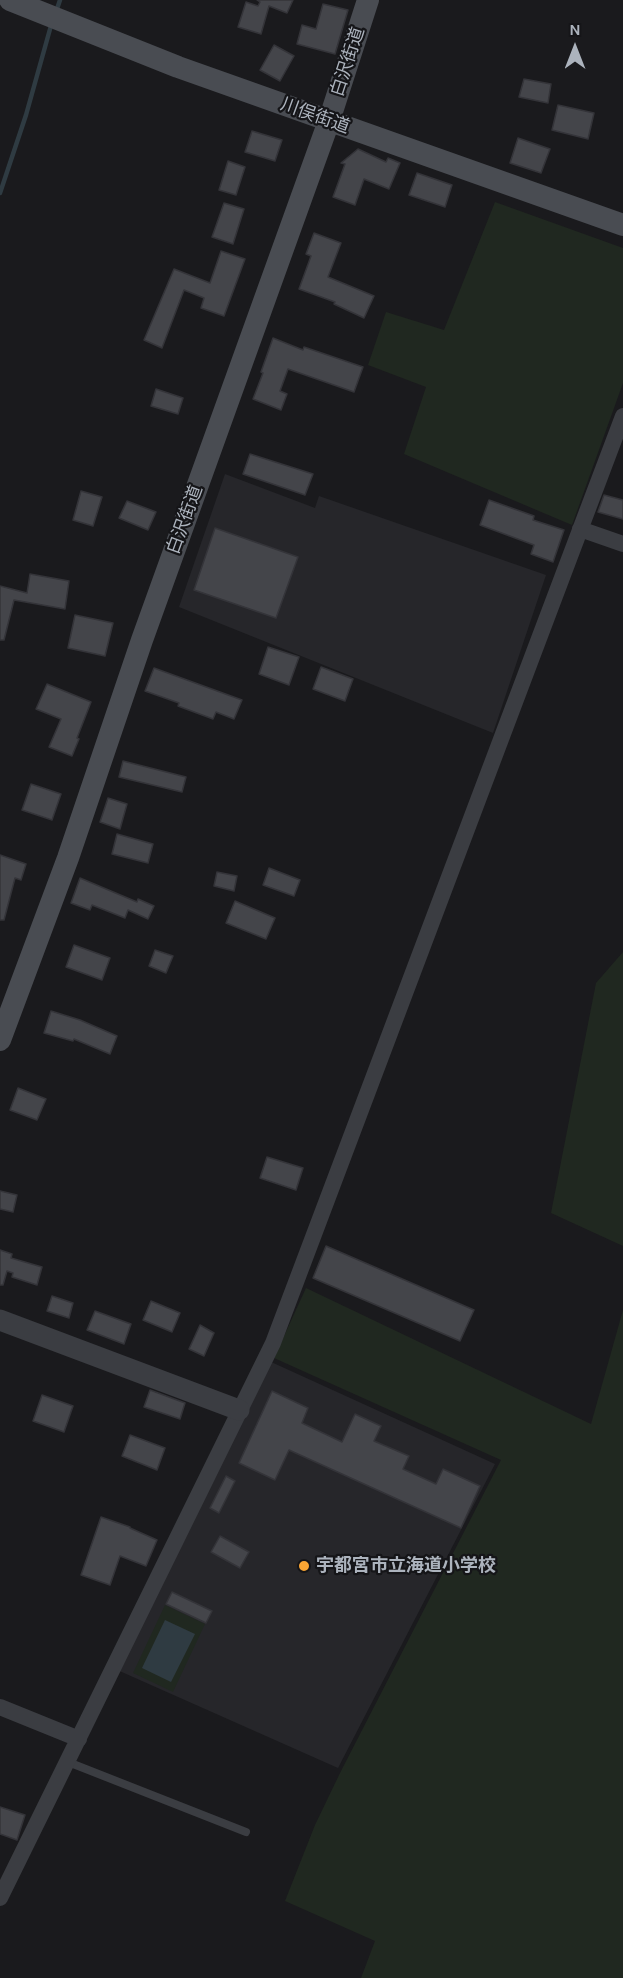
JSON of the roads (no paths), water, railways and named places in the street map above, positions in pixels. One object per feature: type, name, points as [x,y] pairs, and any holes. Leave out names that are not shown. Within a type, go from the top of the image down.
[{"type":"main road","name":"川俣街道","points":[[10,0],[178,67],[623,225]]},
{"type":"main road","name":"白沢街道","points":[[0,1040],[68,858],[166,572],[329,121],[368,0]]},
{"type":"street","points":[[0,1898],[6,1869],[68,1762],[273,1343],[623,416]]},
{"type":"street","points":[[580,529],[623,544]]},
{"type":"street","points":[[0,1320],[239,1410]]},
{"type":"street","points":[[0,1707],[79,1739]]},
{"type":"lane","points":[[68,1762],[246,1832]]},
{"type":"waterway","points":[[56,12],[60,0]]},
{"type":"waterway","points":[[0,193],[26,115],[52,22]]},
{"type":"place","name":"宇都宮市立海道小学校","points":[[304,1566]]}]
